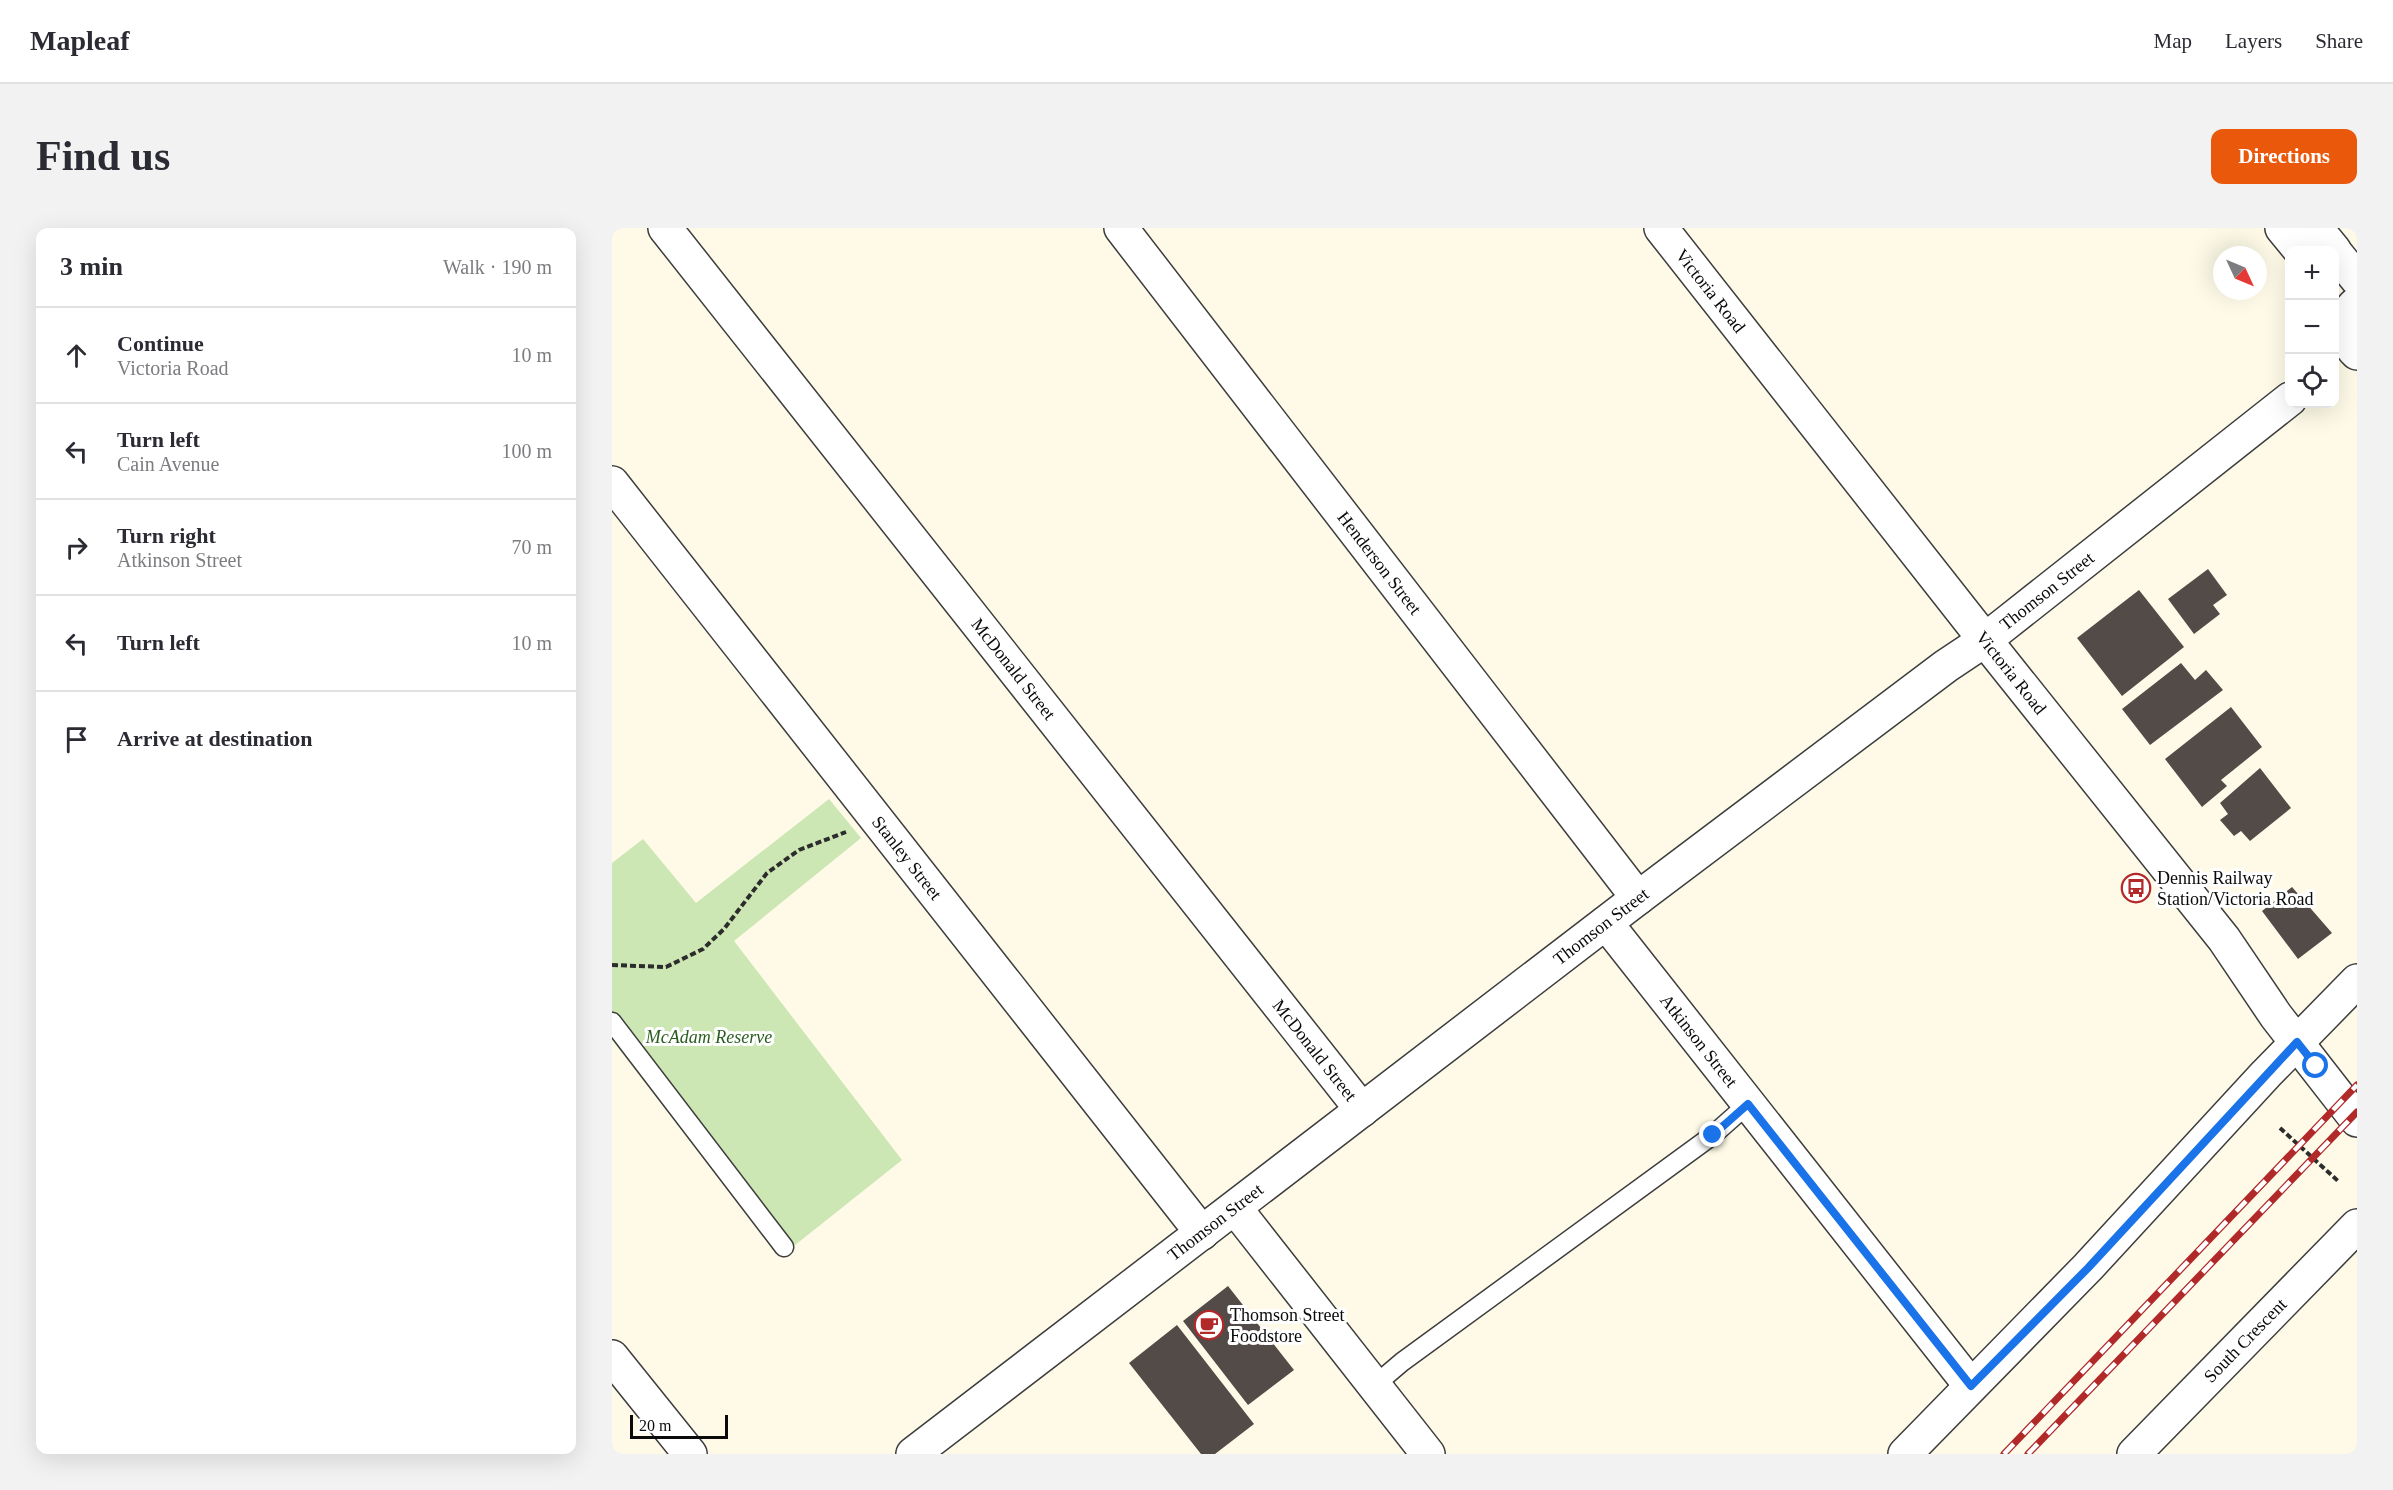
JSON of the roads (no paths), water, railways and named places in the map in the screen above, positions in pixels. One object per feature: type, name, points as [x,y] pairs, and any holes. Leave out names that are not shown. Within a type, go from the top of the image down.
[{"type":"street","name":"McDonald Street","points":[[665,228],[1362,1110]]},
{"type":"street","name":"Henderson Street","points":[[1121,228],[1638,898]]},
{"type":"street","name":"Victoria Road","points":[[1661,228],[2224,939],[2276,1016],[2357,1120]]},
{"type":"street","points":[[2282,228],[2297,246]]},
{"type":"street","points":[[2316,228],[2330,246]]},
{"type":"street","points":[[2339,257],[2357,279]]},
{"type":"street","points":[[2346,307],[2345,328],[2348,355]]},
{"type":"street","name":"Thomson Street","points":[[914,1454],[1638,898],[1946,666],[1985,640],[2285,402]]},
{"type":"street","name":"Stanley Street","points":[[612,483],[1202,1233]]},
{"type":"street","name":"Atkinson Street","points":[[1606,923],[1971,1386]]},
{"type":"street","points":[[1905,1454],[2088,1268],[2297,1042],[2357,981]]},
{"type":"street","points":[[1235,1208],[1428,1454]]},
{"type":"street","name":"South Crescent","points":[[2134,1454],[2357,1226]]},
{"type":"street","points":[[612,1357],[690,1454]]},
{"type":"lane","points":[[612,1022],[784,1247]]},
{"type":"lane","points":[[1375,1385],[1411,1355],[1713,1135],[1748,1104]]},
{"type":"railway","points":[[2004,1454],[2357,1085]]},
{"type":"railway","points":[[2028,1454],[2357,1112]]},
{"type":"place","name":"Dennis Railway Station/Victoria Road","points":[[2136,888]]},
{"type":"place","name":"Thomson Street Foodstore","points":[[1209,1325]]},
{"type":"park label","name":"McAdam Reserve","points":[[709,1037]]}]
